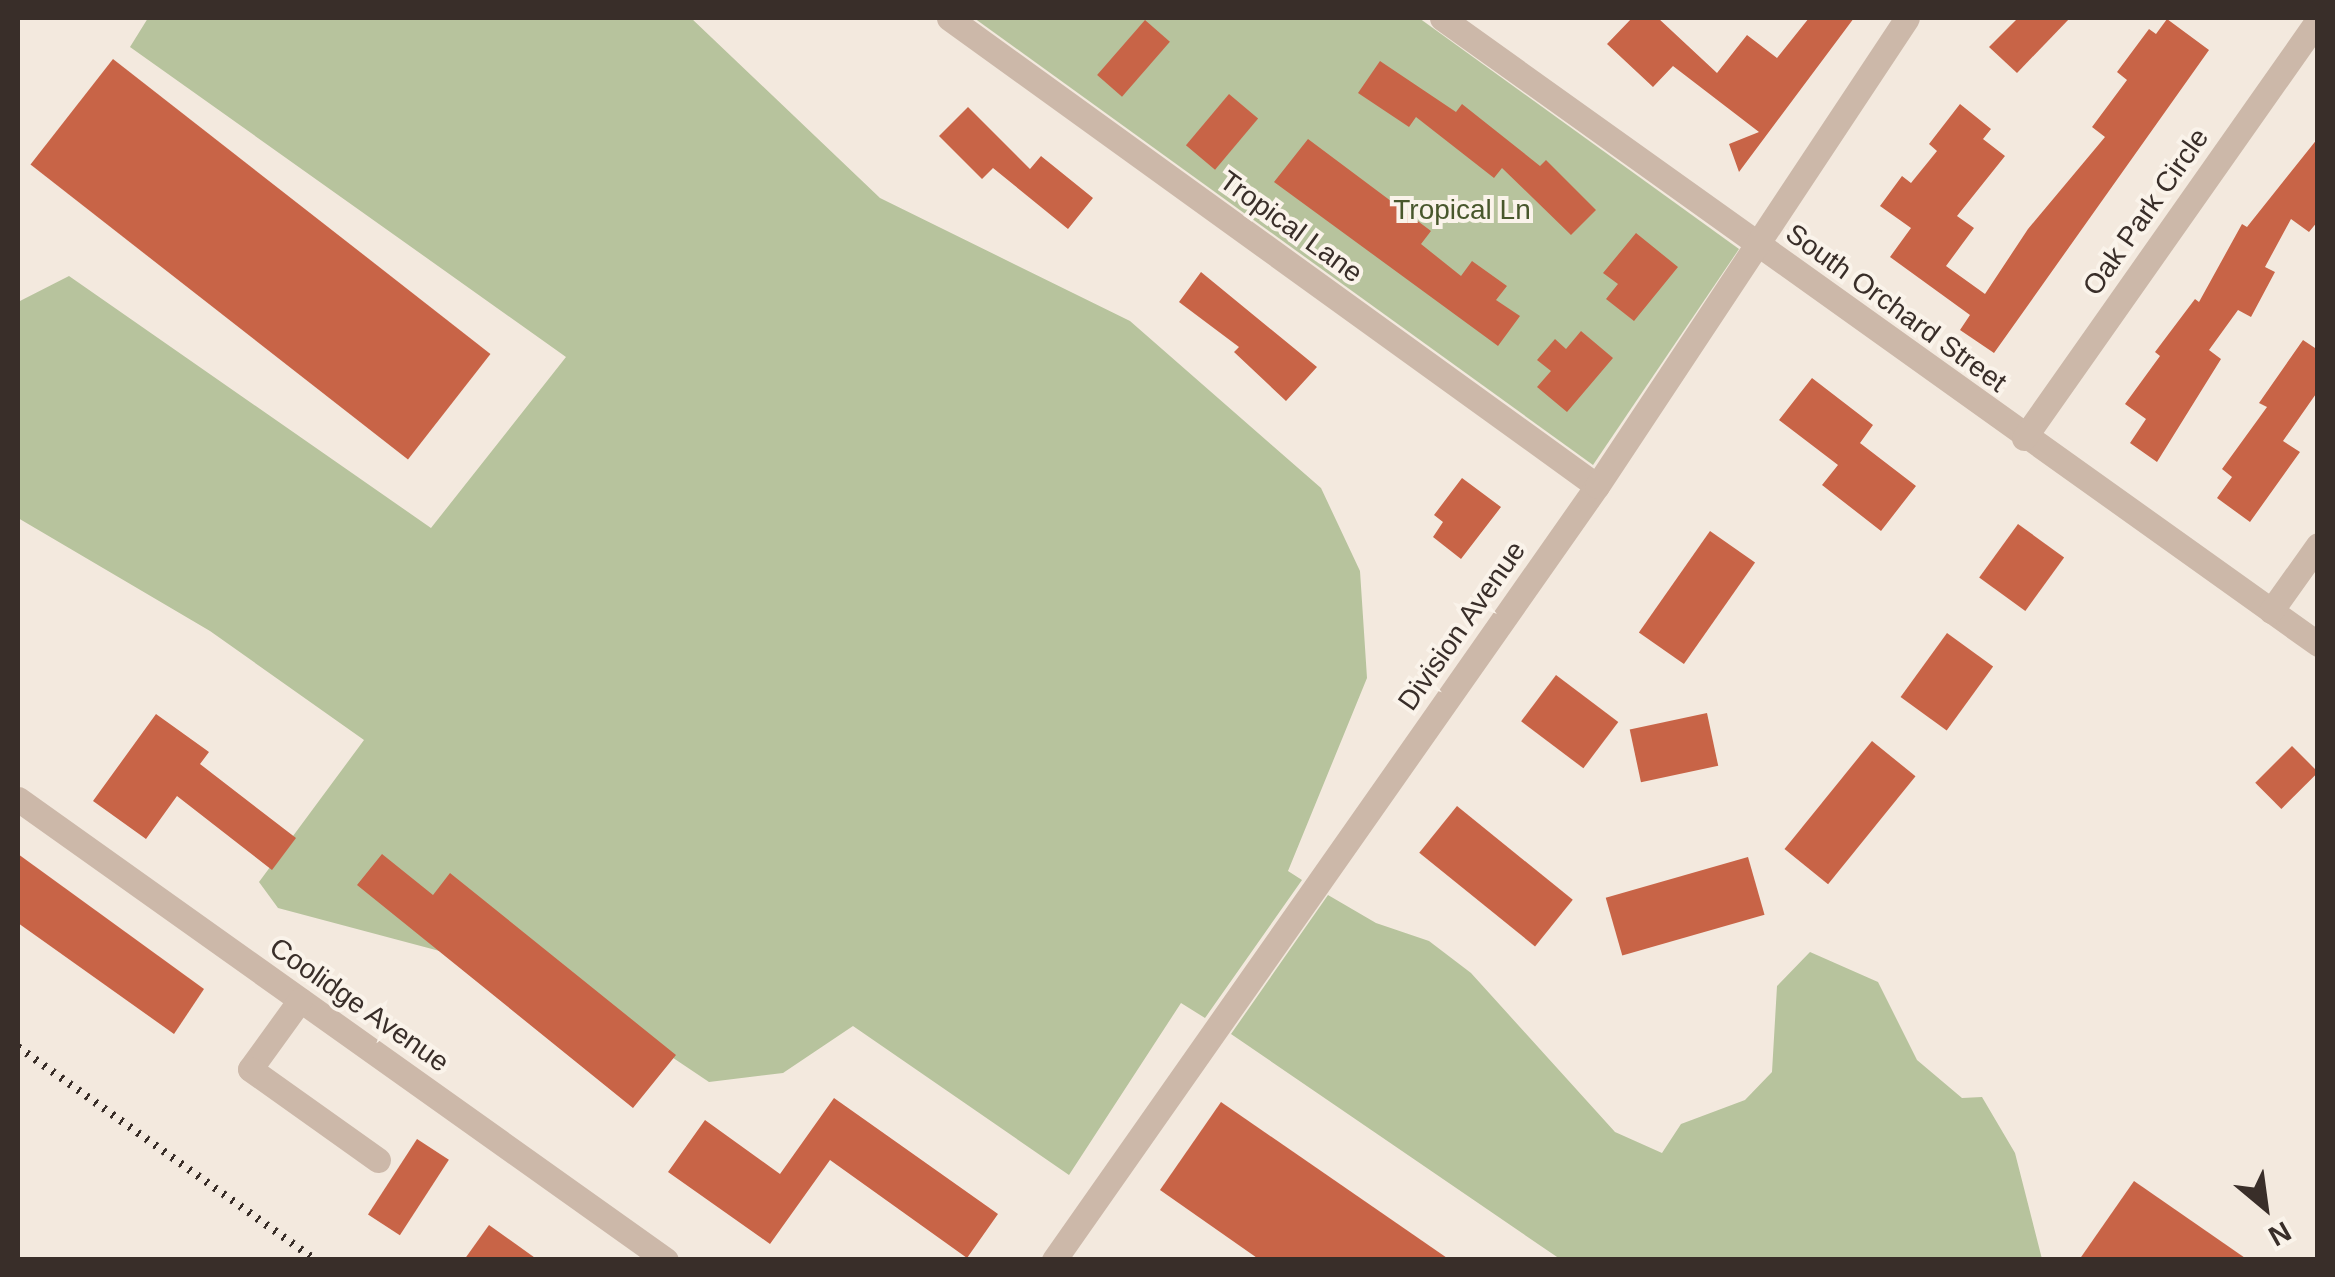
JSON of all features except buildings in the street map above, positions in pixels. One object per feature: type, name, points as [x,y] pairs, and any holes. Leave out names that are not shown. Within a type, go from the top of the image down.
[{"type":"street","name":"Tropical Lane","points":[[949,18],[1597,486]]},
{"type":"street","name":"South Orchard Street","points":[[1442,18],[2024,438],[2318,644]]},
{"type":"street","name":"Division Avenue","points":[[1054,1260],[1597,486],[1908,18]]},
{"type":"street","name":"Oak Park Circle","points":[[2024,438],[2318,20]]},
{"type":"street","points":[[2270,611],[2318,545]]},
{"type":"street","name":"Coolidge Avenue","points":[[18,799],[666,1260]]},
{"type":"street","points":[[300,1000],[250,1069],[378,1160]]},
{"type":"green space","points":[[148,18],[691,18],[880,198],[1130,321],[1321,488],[1360,571],[1367,678],[1288,871],[1302,880],[1205,1018],[1181,1003],[1069,1175],[853,1026],[783,1073],[709,1082],[563,984],[278,908],[259,882],[364,740],[210,631],[18,518],[18,302],[69,276],[431,528],[566,357],[130,47]]},
{"type":"green space","name":"Tropical Ln","points":[[974,18],[1419,18],[1739,249],[1593,465]]},
{"type":"green space","points":[[1328,895],[1376,923],[1429,941],[1471,973],[1615,1132],[1662,1153],[1681,1124],[1745,1100],[1772,1072],[1777,986],[1810,952],[1878,982],[1917,1060],[1962,1098],[1982,1097],[2015,1153],[2042,1259],[1560,1259],[1231,1034]]},
{"type":"railway","points":[[18,1047],[316,1260]]}]
